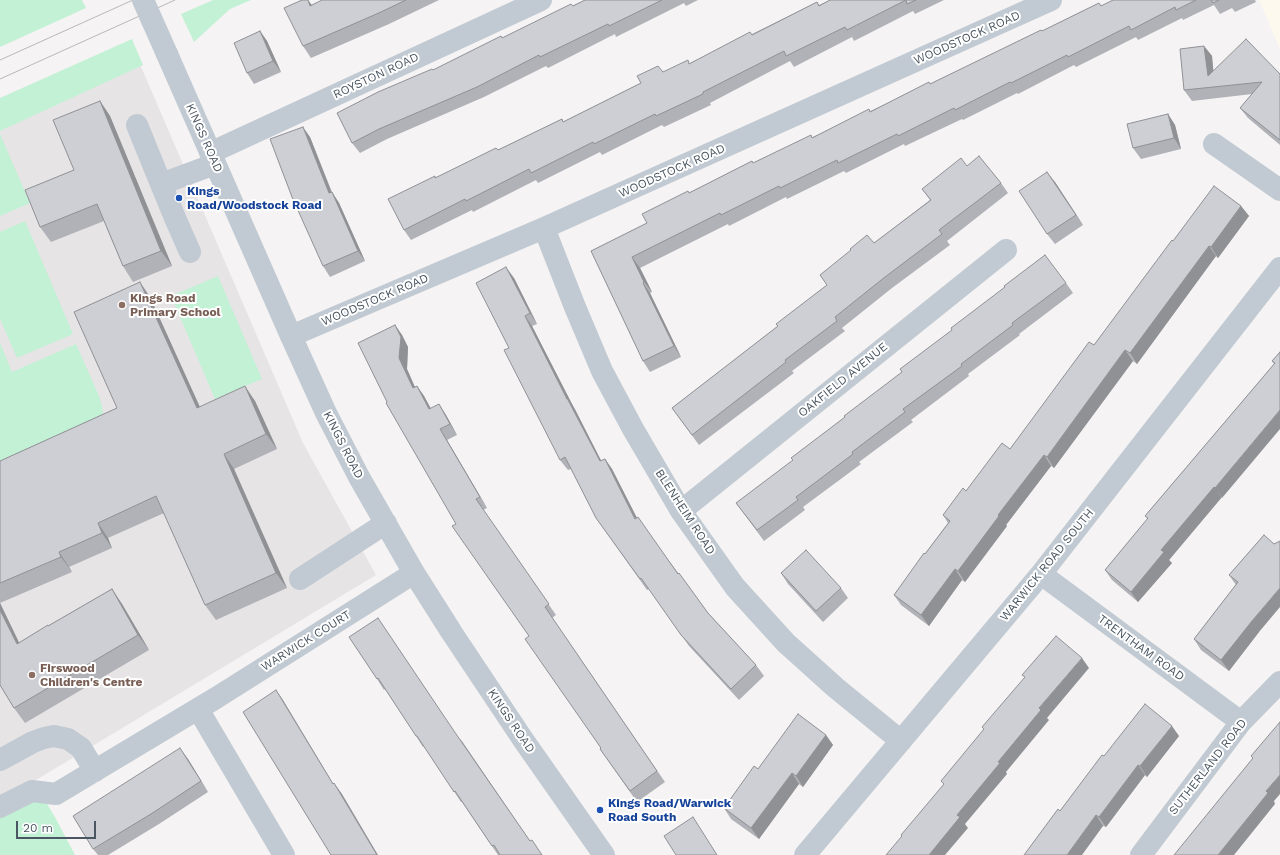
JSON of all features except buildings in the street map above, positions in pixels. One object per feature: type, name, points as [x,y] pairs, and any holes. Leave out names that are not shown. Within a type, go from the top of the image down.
[{"type":"street","name":"KINGS ROAD","points":[[143,0],[291,336],[326,413],[359,477],[414,573],[452,633],[515,728],[604,855]]},
{"type":"street","name":"ROYSTON ROAD","points":[[161,184],[541,0]]},
{"type":"street","name":"WOODSTOCK ROAD","points":[[291,336],[544,228],[1051,0]]},
{"type":"street","points":[[137,125],[190,252]]},
{"type":"street","points":[[1214,144],[1280,190]]},
{"type":"street","name":"BLENHEIM ROAD","points":[[544,228],[602,371],[633,429],[681,511],[735,587],[786,643],[836,688],[901,741]]},
{"type":"street","name":"OAKFIELD AVENUE","points":[[681,511],[1006,250]]},
{"type":"street","name":"WARWICK ROAD SOUTH","points":[[805,855],[1041,574],[1280,268]]},
{"type":"street","points":[[300,579],[386,524]]},
{"type":"street","name":"WARWICK COURT","points":[[0,807],[32,791],[56,794],[198,709],[414,573]]},
{"type":"street","name":"TRENTHAM ROAD","points":[[1041,574],[1241,722]]},
{"type":"street","name":"SUTHERLAND ROAD","points":[[1141,855],[1241,722],[1280,682]]},
{"type":"street","points":[[198,709],[284,855]]},
{"type":"street","points":[[0,760],[33,742],[54,736],[68,739],[81,748],[95,771]]},
{"type":"shaded area","points":[[1259,0],[1280,0],[1280,49]]},
{"type":"shaded area","name":"Kings Road Primary School","points":[[139,62],[303,443],[376,575],[41,777],[0,800],[0,125]]},
{"type":"green space","points":[[0,0],[82,0],[86,8],[0,47]]},
{"type":"green space","points":[[213,0],[251,0],[230,9],[194,42],[181,14]]},
{"type":"green space","points":[[132,39],[143,65],[0,131],[0,98]]},
{"type":"green space","points":[[0,134],[30,203],[0,216]]},
{"type":"green space","points":[[25,221],[73,334],[17,358],[0,319],[0,232]]},
{"type":"green space","points":[[218,276],[262,379],[215,399],[171,296]]},
{"type":"green space","points":[[0,343],[12,372],[76,344],[99,396],[103,414],[100,420],[0,467]]},
{"type":"green space","points":[[34,782],[75,855],[0,855],[0,800]]},
{"type":"tram line","points":[[0,60],[133,0]]},
{"type":"tram line","points":[[0,79],[175,0]]},
{"type":"place","name":"Kings Road/Woodstock Road","points":[[179,198]]},
{"type":"place","name":"Kings Road Primary School","points":[[122,305]]},
{"type":"place","name":"Firswood Children's Centre","points":[[32,675]]},
{"type":"place","name":"Kings Road/Warwick Road South","points":[[600,810]]}]
